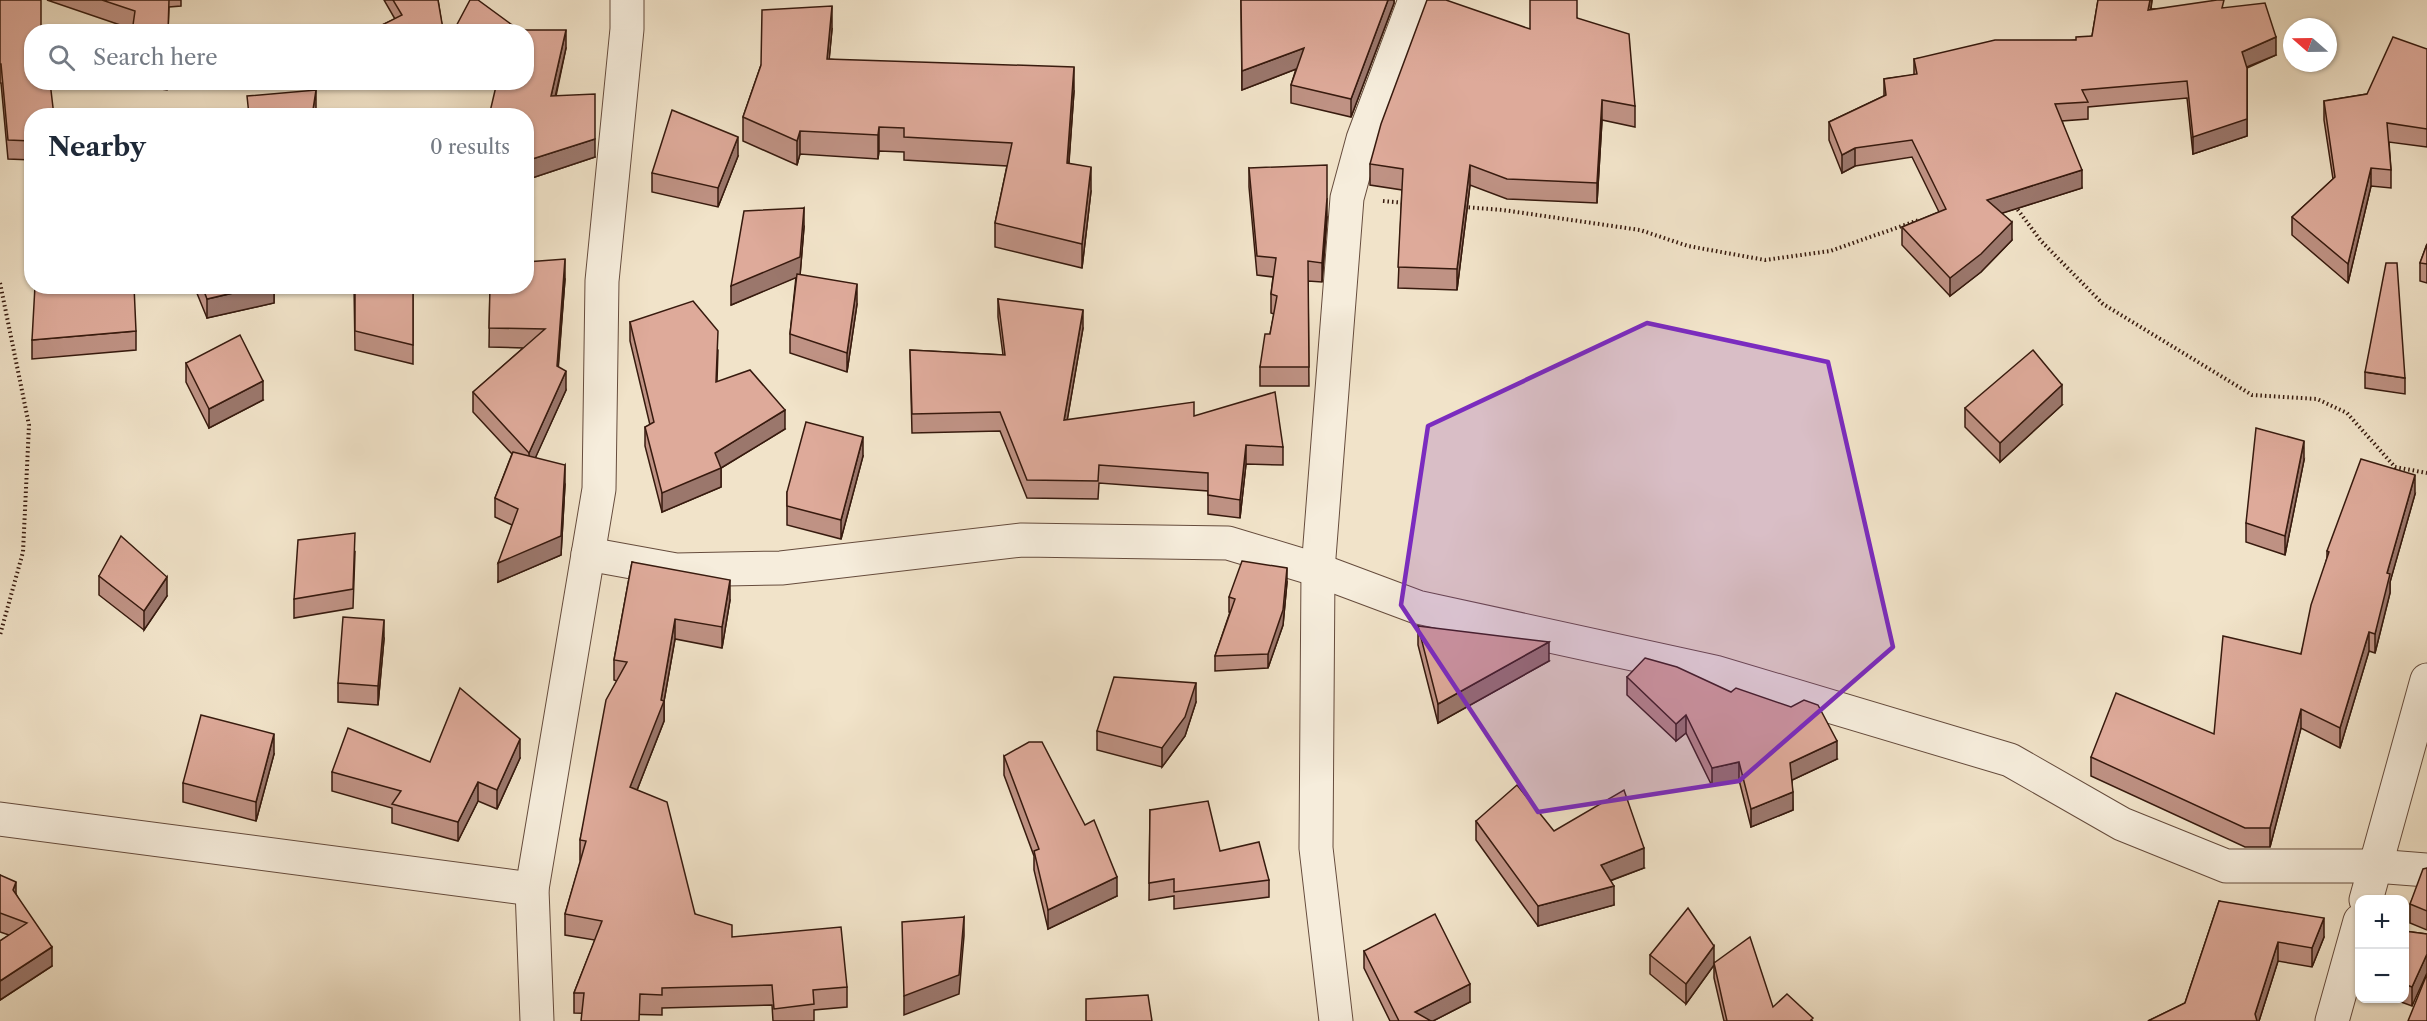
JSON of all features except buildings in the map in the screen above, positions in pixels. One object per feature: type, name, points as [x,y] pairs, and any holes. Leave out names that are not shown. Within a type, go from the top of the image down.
[{"type":"street","points":[[537,1021],[532,889],[599,489],[602,281],[627,29],[627,0]]},
{"type":"street","points":[[1335,1021],[1316,848],[1318,570],[1347,198],[1363,139],[1415,0]]},
{"type":"street","points":[[588,554],[676,570],[781,568],[1022,540],[1228,543],[1318,570],[1417,607],[1715,672],[2010,760],[2122,824],[2226,866],[2375,866],[2427,870]]},
{"type":"street","points":[[2367,895],[2427,680]]},
{"type":"street","points":[[0,819],[532,889]]},
{"type":"street","points":[[2332,1021],[2355,939]]},
{"type":"path","points":[[1347,198],[1407,203]]},
{"type":"path","points":[[2009,198],[2042,241],[2103,304],[2252,395],[2316,399],[2347,413],[2396,467],[2427,473]]},
{"type":"path","points":[[1455,207],[1503,210],[1640,230],[1688,246],[1765,260],[1830,251],[1929,217]]},
{"type":"path","points":[[0,283],[29,425],[23,552],[0,635]]},
{"type":"highlighted area","points":[[1647,323],[1828,362],[1893,647],[1739,781],[1538,812],[1401,605],[1428,426]]}]
